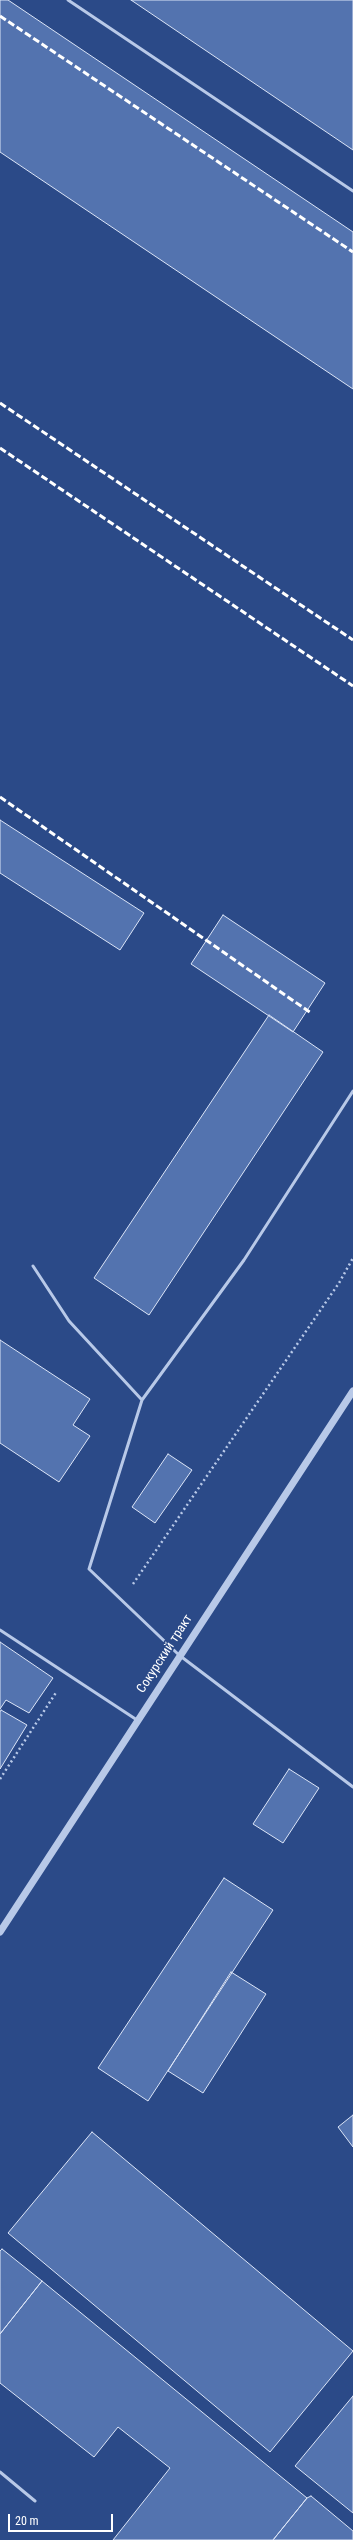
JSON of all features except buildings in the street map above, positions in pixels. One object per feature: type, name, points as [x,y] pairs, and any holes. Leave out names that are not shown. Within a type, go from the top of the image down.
[{"type":"street","name":"Сокурский тракт","points":[[0,1932],[179,1655],[353,1391]]},
{"type":"lane","points":[[68,0],[353,192]]},
{"type":"lane","points":[[353,1091],[244,1260],[142,1400],[89,1569],[179,1655],[353,1787]]},
{"type":"lane","points":[[33,1266],[69,1321],[142,1400]]},
{"type":"lane","points":[[0,1630],[137,1720]]},
{"type":"lane","points":[[0,2472],[35,2501]]},
{"type":"path","points":[[122,1601],[339,1283],[353,1258]]},
{"type":"path","points":[[0,1779],[68,1675]]},
{"type":"railway","points":[[0,16],[353,252]]},
{"type":"railway","points":[[0,403],[353,640]]},
{"type":"railway","points":[[0,448],[353,686]]},
{"type":"railway","points":[[0,797],[311,1013]]}]
